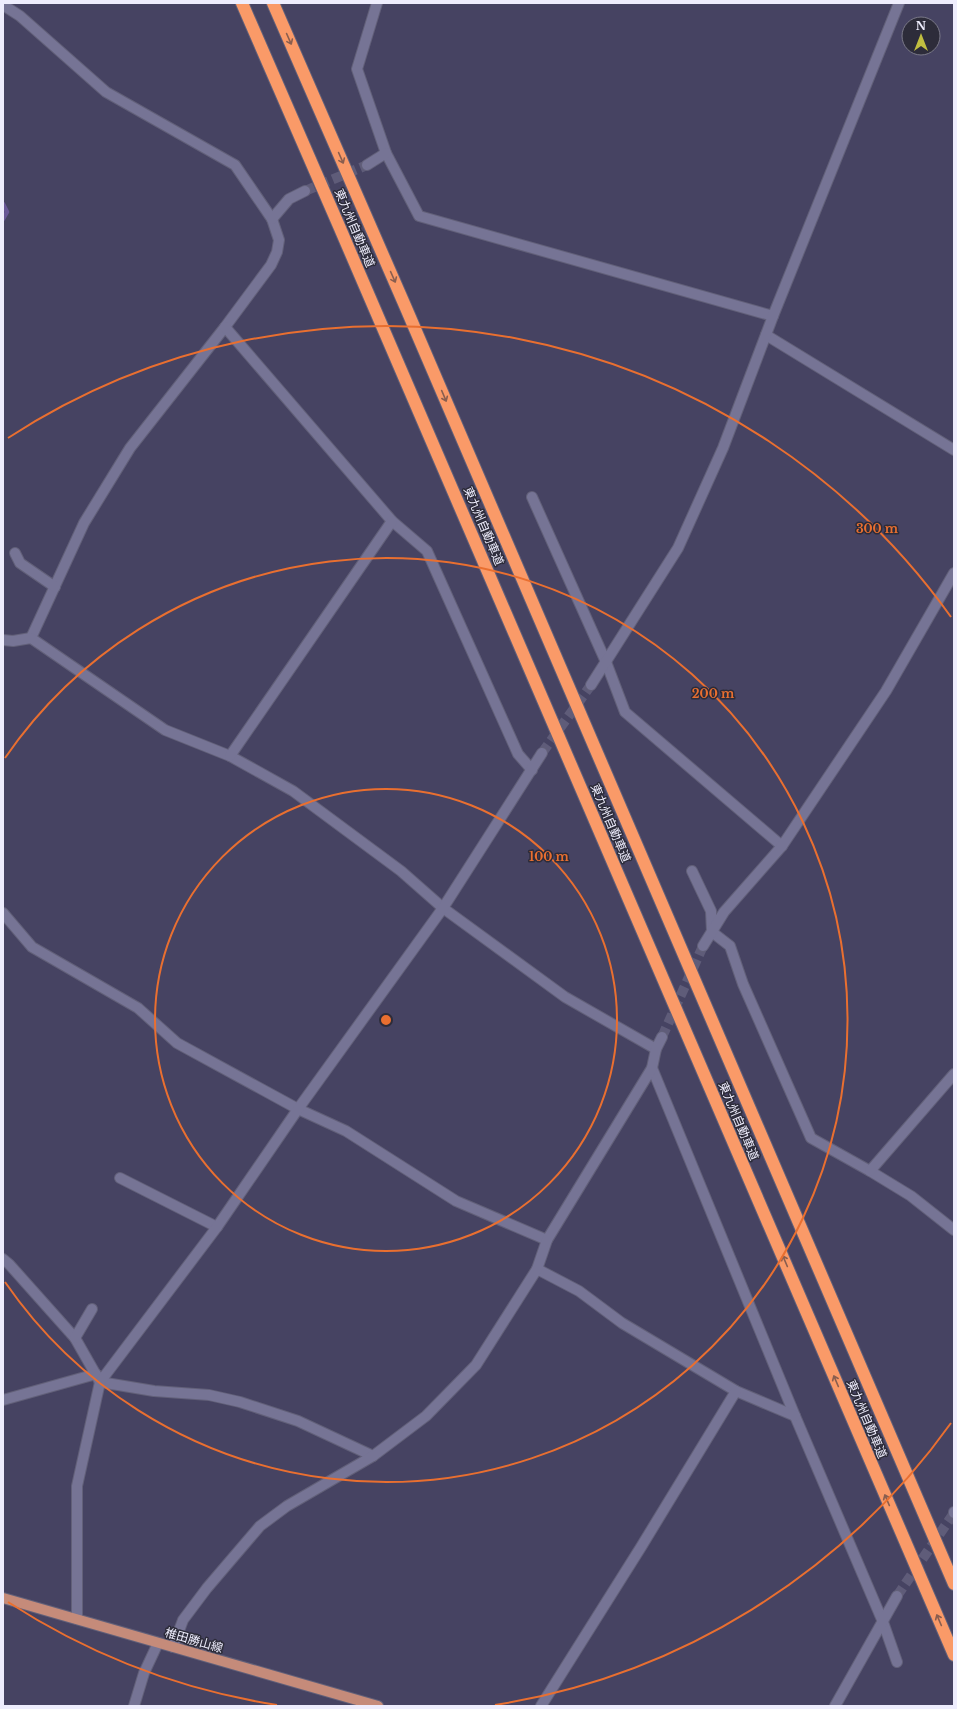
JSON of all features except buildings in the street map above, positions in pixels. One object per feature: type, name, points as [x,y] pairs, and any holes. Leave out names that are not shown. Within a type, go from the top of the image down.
[{"type":"highway","name":"東九州自動車道","points":[[242,3],[954,1656]]},
{"type":"highway","name":"東九州自動車道","points":[[273,3],[441,388],[954,1584]]},
{"type":"main road","name":"椎田勝山線","points":[[3,1598],[77,1618],[158,1643],[378,1706]]},
{"type":"street","points":[[376,3],[357,69],[386,153],[419,216],[773,316]]},
{"type":"street","points":[[591,685],[678,548],[722,448],[773,316],[899,3]]},
{"type":"street","points":[[3,6],[20,16],[106,92],[235,165],[272,219],[279,240],[277,252],[271,265],[225,327],[130,448],[84,523],[31,638]]},
{"type":"street","points":[[367,165],[386,153]]},
{"type":"street","points":[[272,219],[289,199],[305,191]]},
{"type":"street","points":[[225,327],[392,521],[427,551],[518,754],[532,770]]},
{"type":"street","points":[[766,335],[954,450]]},
{"type":"street","points":[[532,497],[606,662],[625,712],[782,846]]},
{"type":"street","points":[[230,756],[392,521]]},
{"type":"street","points":[[15,553],[20,563],[55,587]]},
{"type":"street","points":[[703,946],[724,912],[782,846],[886,691],[954,573]]},
{"type":"street","points":[[3,640],[13,641],[31,638],[165,730],[230,756],[293,791],[401,871],[443,908],[565,998],[656,1049]]},
{"type":"street","points":[[77,1618],[77,1486],[98,1378],[217,1228],[298,1109],[443,908],[542,753]]},
{"type":"street","points":[[692,871],[711,911],[712,932],[730,946],[743,984],[811,1138],[870,1170],[911,1196],[954,1230]]},
{"type":"street","points":[[3,913],[32,948],[138,1008],[177,1043],[298,1109],[346,1131],[456,1201],[547,1240]]},
{"type":"street","points":[[173,1647],[183,1620],[260,1526],[286,1506],[373,1456],[426,1416],[476,1365],[537,1269],[547,1240],[652,1068],[656,1049],[662,1037]]},
{"type":"street","points":[[652,1068],[795,1416],[883,1622],[897,1662]]},
{"type":"street","points":[[870,1170],[954,1074]]},
{"type":"street","points":[[120,1178],[217,1228]]},
{"type":"street","points":[[3,1259],[75,1338],[98,1378]]},
{"type":"street","points":[[537,1269],[579,1291],[622,1323],[736,1391],[795,1416]]},
{"type":"street","points":[[75,1338],[92,1309]]},
{"type":"street","points":[[3,1400],[98,1378],[154,1391],[209,1395],[240,1402],[298,1421],[373,1456]]},
{"type":"street","points":[[541,1706],[641,1548],[736,1391]]},
{"type":"street","points":[[836,1706],[897,1596]]},
{"type":"street","points":[[134,1706],[144,1673],[158,1643]]},
{"type":"waterway","points":[[3,204],[7,212],[3,219]]},
{"type":"tunnel","points":[[305,191],[367,165]]},
{"type":"tunnel","points":[[542,753],[591,685]]},
{"type":"tunnel","points":[[662,1037],[703,946]]},
{"type":"tunnel","points":[[897,1596],[954,1513]]}]
